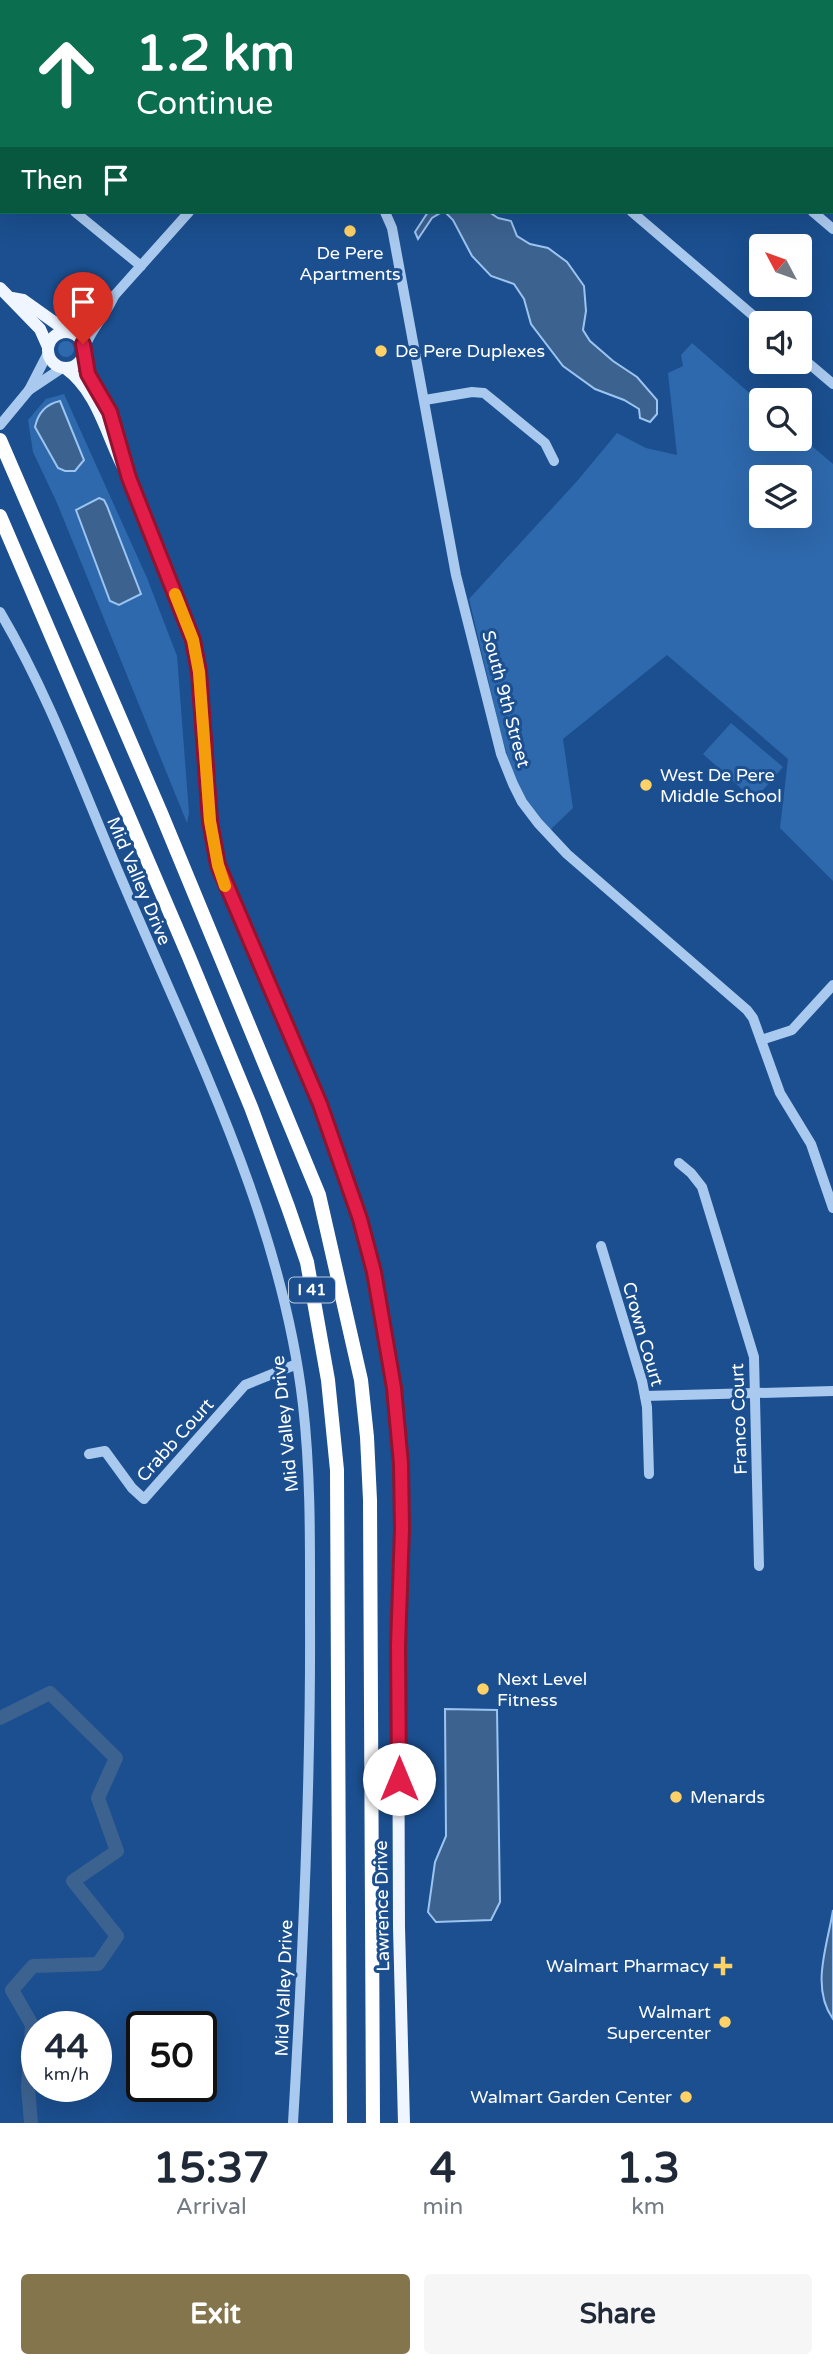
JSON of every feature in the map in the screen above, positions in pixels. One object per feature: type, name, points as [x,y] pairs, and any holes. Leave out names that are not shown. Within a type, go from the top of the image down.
[{"type":"highway","name":"I 41","points":[[2,446],[155,801],[319,1195],[340,1280],[361,1380],[370,1500],[373,2123]]},
{"type":"highway","name":"I 41","points":[[0,516],[246,1094],[307,1262],[328,1380],[337,1470],[340,2123]]},
{"type":"main road","points":[[0,288],[40,328],[53,362],[63,368],[76,365],[84,352]]},
{"type":"main road","points":[[12,298],[23,300],[80,338],[88,374],[110,412],[129,478]]},
{"type":"main road","points":[[48,350],[53,337],[69,332]]},
{"type":"main road","name":"Lawrence Drive","points":[[63,368],[88,389],[116,457],[129,478],[193,640],[199,672],[210,821],[218,865],[340,1156],[374,1272],[394,1388],[401,1464],[398,1659],[399,1913],[404,2123]]},
{"type":"street","points":[[77,214],[141,266]]},
{"type":"street","points":[[69,332],[86,323],[104,302],[114,296],[187,214]]},
{"type":"street","name":"South 9th Street","points":[[386,214],[393,228],[456,575],[501,754],[519,797],[567,854],[747,1010],[753,1018],[780,1093],[811,1144],[831,1193],[833,1208]]},
{"type":"street","points":[[634,214],[749,312]]},
{"type":"street","points":[[815,214],[833,229]]},
{"type":"street","points":[[84,352],[93,328],[110,307],[114,296]]},
{"type":"street","points":[[0,425],[29,390],[48,350]]},
{"type":"street","points":[[812,366],[831,383]]},
{"type":"street","points":[[29,390],[63,368]]},
{"type":"street","points":[[425,400],[472,392],[484,393],[545,443],[554,461]]},
{"type":"street","name":"Mid Valley Drive","points":[[0,612],[23,650],[54,716],[221,1113],[262,1221],[297,1364],[310,1502],[311,1663],[309,1794],[293,2123]]},
{"type":"street","points":[[761,1040],[792,1030],[833,985]]},
{"type":"street","name":"Franco Court","points":[[679,1163],[702,1187],[754,1356],[759,1566]]},
{"type":"street","name":"Crown Court","points":[[601,1246],[645,1396],[649,1474]]},
{"type":"street","name":"Crabb Court","points":[[89,1454],[105,1451],[132,1488],[144,1499],[245,1385],[297,1364]]},
{"type":"street","points":[[645,1396],[833,1391]]},
{"type":"shaded area","points":[[427,214],[439,214],[432,218],[418,239],[415,232]]},
{"type":"shaded area","points":[[447,214],[492,214],[511,221],[517,236],[530,244],[548,248],[567,262],[584,286],[586,311],[583,330],[590,341],[637,377],[657,400],[657,414],[650,422],[640,418],[639,409],[595,389],[563,366],[531,324],[524,299],[514,284],[491,276],[472,256]]},
{"type":"shaded area","points":[[66,341],[74,349],[66,357],[58,349]]},
{"type":"shaded area","points":[[692,343],[749,393],[749,451],[812,451],[812,446],[833,464],[833,881],[780,828],[788,759],[667,655],[563,739],[573,808],[548,832],[525,801],[515,781],[501,734],[469,599],[578,480],[617,433],[646,448],[677,455],[668,373],[683,366],[681,355]]},
{"type":"shaded area","points":[[64,394],[147,578],[177,656],[189,813],[187,823],[57,503],[33,452],[28,420],[46,399]]},
{"type":"shaded area","points":[[60,401],[84,460],[75,471],[58,468],[35,427],[43,410]]},
{"type":"shaded area","points":[[99,498],[104,500],[107,506],[141,594],[119,605],[110,601],[76,510]]},
{"type":"shaded area","points":[[731,723],[783,767],[754,800],[703,754]]},
{"type":"shaded area","points":[[445,1709],[497,1710],[500,1902],[491,1920],[436,1922],[428,1912],[435,1862],[446,1836]]},
{"type":"shaded area","points":[[833,1910],[833,2019],[826,2007],[823,1993],[822,1965]]},
{"type":"waterway","points":[[0,1718],[50,1693],[116,1758],[98,1798],[117,1851],[73,1881],[117,1936],[98,1964],[33,1966],[12,1990],[32,2025],[28,2087],[31,2123]]},
{"type":"slow traffic","points":[[175,594],[193,640],[199,672],[210,821],[213,844],[225,886]]},
{"type":"place","name":"De Pere Apartments","points":[[350,231]]},
{"type":"place","name":"De Pere Duplexes","points":[[381,351]]},
{"type":"place","name":"West De Pere Middle School","points":[[646,785]]},
{"type":"place","name":"Next Level Fitness","points":[[483,1689]]},
{"type":"place","name":"Menards","points":[[676,1797]]},
{"type":"place","name":"Walmart Pharmacy","points":[[723,1966]]},
{"type":"place","name":"Walmart Supercenter","points":[[725,2022]]},
{"type":"place","name":"Walmart Garden Center","points":[[686,2097]]},
{"type":"route","points":[[83,344],[85,367],[110,412],[129,478],[193,640],[199,672],[210,821],[218,865],[340,1156],[374,1272],[394,1388],[401,1464],[399,1779]]}]
